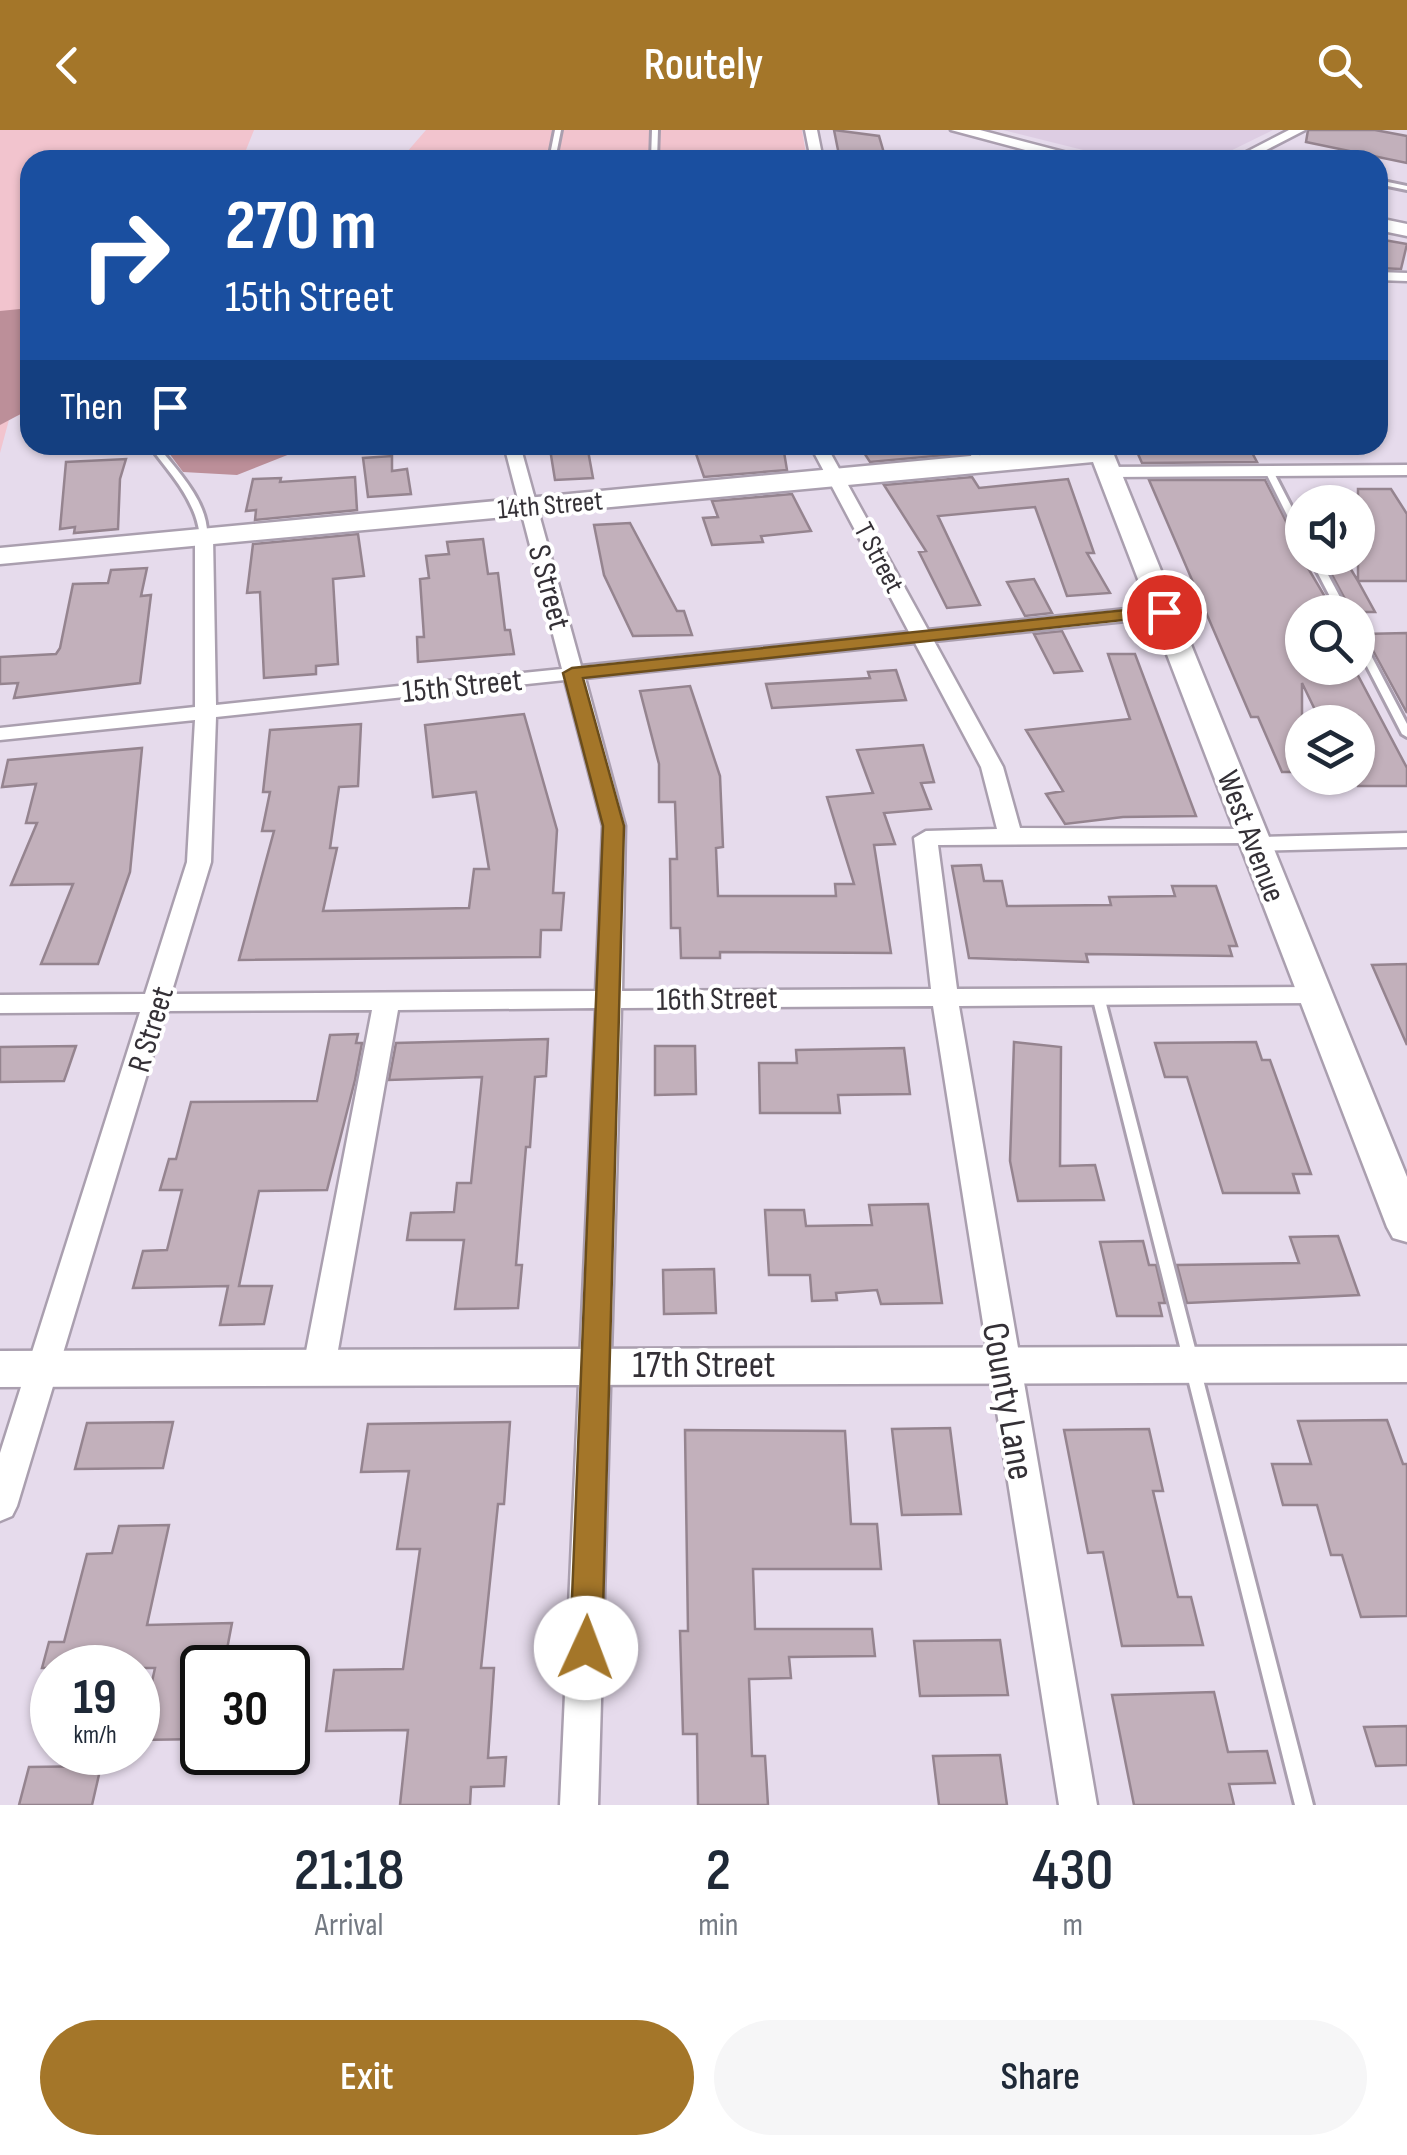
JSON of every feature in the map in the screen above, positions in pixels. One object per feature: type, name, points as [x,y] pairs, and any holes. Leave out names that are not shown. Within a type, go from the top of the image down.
[{"type":"street","points":[[959,130],[1047,150]]},
{"type":"street","points":[[1257,150],[1299,130]]},
{"type":"street","name":"S Street","points":[[515,455],[614,826],[598,1365],[579,1805]]},
{"type":"street","name":"T Street","points":[[823,455],[992,767],[1010,835]]},
{"type":"street","name":"14th Street","points":[[0,556],[836,478],[975,455],[1102,457],[1269,471],[1407,470]]},
{"type":"street","name":"West Avenue","points":[[1102,457],[1407,1227]]},
{"type":"street","name":"R Street","points":[[0,1506],[199,862],[206,714],[204,538]]},
{"type":"street","name":"15th Street","points":[[0,734],[1164,612]]},
{"type":"street","points":[[944,996],[926,838],[1010,835],[1407,840]]},
{"type":"street","name":"16th Street","points":[[0,1004],[1314,995]]},
{"type":"street","name":"County Lane","points":[[944,996],[1078,1805]]},
{"type":"street","points":[[319,1367],[387,999]]},
{"type":"street","name":"17th Street","points":[[0,1369],[1002,1362],[1407,1364]]},
{"type":"lane","points":[[161,455],[189,492],[204,523],[204,538]]},
{"type":"lane","points":[[1269,471],[1285,502]]},
{"type":"lane","points":[[1375,673],[1407,734]]},
{"type":"lane","points":[[1098,996],[1304,1805]]},
{"type":"shaded area","points":[[0,130],[254,130],[246,150],[20,150],[20,415],[10,416],[0,453]]},
{"type":"shaded area","points":[[426,130],[802,130],[805,150],[409,150]]},
{"type":"shaded area","points":[[1003,130],[1273,130],[1232,150],[1083,150]]},
{"type":"shaded area","points":[[20,309],[20,414],[0,425],[0,311]]},
{"type":"shaded area","points":[[170,455],[287,455],[237,475],[183,472]]},
{"type":"building","points":[[834,130],[879,136],[883,150],[838,150]]},
{"type":"building","points":[[1308,130],[1375,130],[1407,136],[1407,163],[1388,159],[1388,150],[1344,150],[1306,142]]},
{"type":"building","points":[[1388,241],[1407,244],[1401,269],[1388,268]]},
{"type":"building","points":[[551,455],[589,455],[593,478],[555,480]]},
{"type":"building","points":[[696,455],[784,455],[787,470],[704,477]]},
{"type":"building","points":[[865,455],[946,455],[870,462]]},
{"type":"building","points":[[1138,455],[1253,455],[1257,462],[1142,463]]},
{"type":"building","points":[[392,456],[392,471],[407,469],[411,494],[368,497],[363,458]]},
{"type":"building","points":[[126,459],[120,479],[118,529],[74,533],[75,527],[60,529],[66,462]]},
{"type":"building","points":[[355,477],[357,510],[255,520],[256,510],[246,511],[253,479],[281,478],[280,482]]},
{"type":"building","points":[[972,477],[979,488],[1068,479],[1094,553],[1087,553],[1110,593],[1067,596],[1035,507],[938,516],[980,605],[947,608],[919,552],[926,551],[884,485]]},
{"type":"building","points":[[1149,480],[1265,480],[1285,519],[1285,575],[1312,575],[1324,595],[1285,595],[1285,685],[1302,685],[1302,705],[1285,705],[1285,772],[1258,717],[1251,717]]},
{"type":"building","points":[[1375,489],[1391,489],[1407,514],[1407,581],[1358,581],[1358,575],[1375,575]]},
{"type":"building","points":[[792,494],[811,531],[761,536],[763,542],[712,545],[703,518],[718,517],[712,501]]},
{"type":"building","points":[[630,523],[677,611],[684,611],[692,635],[633,636],[604,575],[594,525]]},
{"type":"building","points":[[358,534],[364,576],[333,579],[338,664],[316,666],[316,674],[264,678],[260,592],[247,593],[253,544]]},
{"type":"building","points":[[483,539],[488,574],[498,573],[505,630],[510,630],[514,654],[418,662],[417,637],[424,637],[420,579],[429,578],[426,556],[449,554],[447,542]]},
{"type":"building","points":[[147,568],[141,596],[151,595],[140,683],[14,698],[18,683],[0,684],[0,657],[56,654],[73,584],[108,583],[111,570]]},
{"type":"building","points":[[1332,575],[1354,575],[1365,595],[1343,595]]},
{"type":"building","points":[[1034,579],[1052,613],[1025,616],[1007,582]]},
{"type":"building","points":[[1062,631],[1082,671],[1054,673],[1034,634]]},
{"type":"building","points":[[1407,633],[1407,713],[1375,654],[1375,634]]},
{"type":"building","points":[[1108,654],[1135,654],[1196,816],[1123,817],[1065,824],[1046,794],[1063,791],[1026,730],[1130,719]]},
{"type":"building","points":[[896,670],[906,700],[772,708],[766,684],[870,678],[868,672]]},
{"type":"building","points":[[1303,685],[1363,685],[1374,705],[1313,705]]},
{"type":"building","points":[[690,686],[720,776],[723,847],[716,848],[718,896],[836,896],[835,884],[854,884],[827,797],[873,793],[857,750],[923,745],[934,782],[921,783],[931,809],[884,813],[895,844],[874,845],[891,953],[720,952],[720,958],[681,958],[680,928],[671,928],[670,859],[677,859],[675,802],[659,802],[659,764],[640,691]]},
{"type":"building","points":[[1375,708],[1407,768],[1407,786],[1375,786]]},
{"type":"building","points":[[524,714],[557,830],[553,893],[564,893],[561,930],[541,930],[540,957],[239,960],[274,831],[262,831],[270,792],[263,792],[270,730],[361,724],[358,786],[339,787],[330,848],[337,848],[323,911],[469,908],[474,869],[489,869],[476,792],[433,797],[425,725]]},
{"type":"building","points":[[142,748],[130,872],[98,964],[41,964],[73,884],[11,885],[37,823],[26,823],[36,784],[2,787],[8,760]]},
{"type":"building","points":[[981,865],[984,881],[1002,881],[1007,906],[1111,905],[1109,897],[1175,896],[1172,886],[1216,886],[1237,946],[1229,946],[1232,956],[1086,954],[1088,962],[969,958],[952,866]]},
{"type":"building","points":[[1407,964],[1407,1045],[1372,965]]},
{"type":"building","points":[[358,1034],[356,1043],[362,1043],[355,1080],[327,1190],[259,1191],[239,1286],[272,1286],[264,1324],[220,1325],[228,1286],[133,1288],[143,1251],[167,1250],[182,1190],[160,1190],[169,1159],[176,1159],[191,1102],[317,1101],[330,1035]]},
{"type":"building","points":[[548,1039],[546,1076],[535,1077],[530,1147],[526,1147],[516,1265],[522,1265],[518,1308],[455,1309],[464,1240],[407,1240],[411,1213],[454,1212],[457,1183],[471,1183],[482,1077],[389,1080],[396,1043]]},
{"type":"building","points":[[1014,1042],[1061,1047],[1060,1166],[1095,1165],[1104,1200],[1018,1201],[1010,1161]]},
{"type":"building","points":[[1256,1042],[1262,1060],[1270,1060],[1311,1174],[1293,1174],[1299,1193],[1223,1193],[1187,1077],[1165,1077],[1155,1043]]},
{"type":"building","points":[[76,1046],[64,1081],[0,1082],[0,1047]]},
{"type":"building","points":[[655,1046],[695,1046],[696,1094],[655,1095]]},
{"type":"building","points":[[904,1048],[910,1094],[838,1095],[840,1113],[760,1113],[759,1063],[797,1063],[796,1050]]},
{"type":"building","points":[[928,1204],[942,1303],[881,1304],[877,1290],[836,1293],[837,1300],[812,1301],[810,1275],[769,1275],[765,1210],[804,1210],[806,1226],[872,1225],[869,1205]]},
{"type":"building","points":[[1338,1236],[1359,1295],[1187,1303],[1177,1265],[1299,1263],[1290,1237]]},
{"type":"building","points":[[1143,1241],[1149,1265],[1156,1265],[1165,1303],[1159,1303],[1162,1316],[1117,1316],[1100,1242]]},
{"type":"building","points":[[714,1269],[716,1313],[664,1314],[663,1270]]},
{"type":"building","points":[[1387,1420],[1403,1464],[1407,1464],[1407,1616],[1361,1617],[1342,1555],[1331,1555],[1317,1505],[1283,1505],[1272,1464],[1311,1464],[1298,1421]]},
{"type":"building","points":[[173,1422],[163,1468],[75,1469],[87,1423]]},
{"type":"building","points":[[510,1422],[504,1504],[498,1504],[481,1668],[494,1668],[488,1758],[506,1757],[504,1786],[471,1787],[470,1805],[400,1805],[408,1730],[326,1731],[334,1670],[403,1669],[420,1549],[397,1549],[409,1471],[361,1472],[368,1424]]},
{"type":"building","points":[[950,1428],[961,1514],[902,1515],[892,1429]]},
{"type":"building","points":[[1149,1429],[1163,1491],[1153,1491],[1178,1597],[1191,1597],[1203,1645],[1122,1646],[1103,1552],[1088,1553],[1064,1430]]},
{"type":"building","points":[[685,1430],[845,1431],[851,1524],[877,1524],[881,1569],[753,1569],[755,1629],[872,1629],[875,1656],[789,1657],[791,1678],[749,1679],[752,1756],[765,1756],[768,1805],[698,1805],[697,1734],[683,1734],[680,1631],[688,1631]]},
{"type":"building","points":[[169,1525],[147,1625],[232,1623],[228,1645],[180,1645],[180,1739],[160,1740],[160,1645],[48,1645],[64,1642],[87,1554],[112,1553],[119,1526]]},
{"type":"building","points":[[1000,1640],[1008,1695],[920,1696],[914,1641]]},
{"type":"building","points":[[1214,1692],[1228,1752],[1267,1751],[1275,1783],[1229,1784],[1234,1805],[1134,1805],[1112,1695]]},
{"type":"building","points":[[1407,1726],[1407,1765],[1376,1766],[1364,1727]]},
{"type":"building","points":[[1000,1755],[1007,1805],[939,1805],[933,1756]]},
{"type":"building","points":[[29,1767],[30,1775],[99,1775],[92,1805],[19,1805]]},
{"type":"route","points":[[586,1648],[614,826],[572,673],[1164,612]]}]
